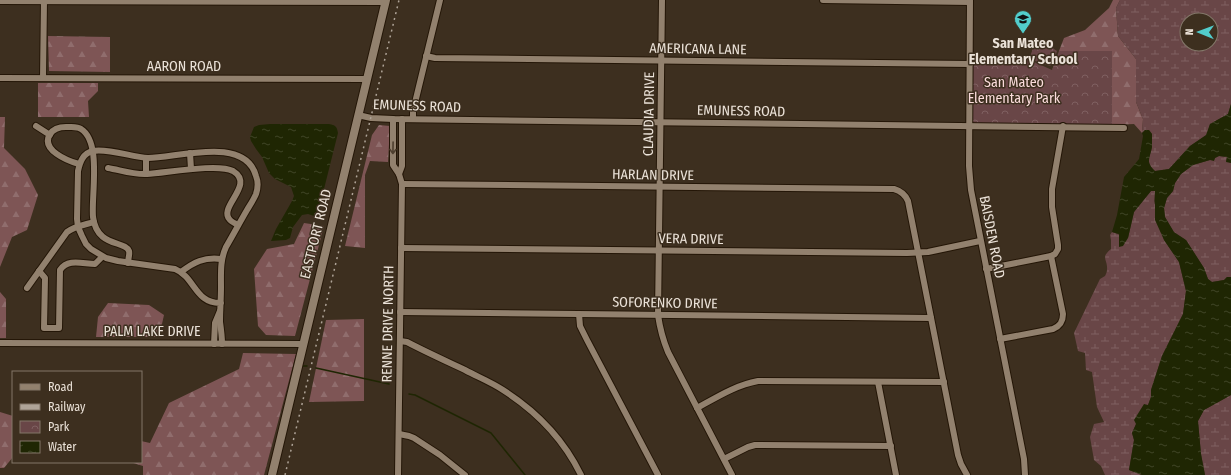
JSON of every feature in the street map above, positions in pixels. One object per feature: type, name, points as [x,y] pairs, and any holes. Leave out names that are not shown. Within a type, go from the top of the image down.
[{"type":"street","points":[[413,119],[413,111],[440,0]]},
{"type":"street","name":"CLAUDIA DRIVE","points":[[662,0],[658,315],[664,341],[732,475]]},
{"type":"street","points":[[823,0],[970,1]]},
{"type":"street","points":[[0,1],[386,1]]},
{"type":"street","points":[[44,1],[44,78]]},
{"type":"street","name":"EASTPORT ROAD","points":[[272,475],[386,1]]},
{"type":"street","name":"BAISDEN ROAD","points":[[970,1],[970,180],[972,200],[1024,459],[1025,475]]},
{"type":"street","name":"AMERICANA LANE","points":[[426,56],[435,58],[970,64]]},
{"type":"street","name":"AARON ROAD","points":[[0,78],[367,79]]},
{"type":"street","name":"EMUNESS ROAD","points":[[358,115],[371,118],[393,119],[1063,126],[1124,128]]},
{"type":"street","name":"RENNE DRIVE NORTH","points":[[393,119],[393,165],[402,184],[398,475]]},
{"type":"street","points":[[398,174],[402,166],[402,119]]},
{"type":"street","points":[[36,126],[50,135]]},
{"type":"street","points":[[986,269],[1051,256],[1055,254],[1058,249],[1052,207],[1052,189],[1063,126]]},
{"type":"street","points":[[79,164],[64,159],[52,149],[48,142],[53,130],[61,127],[75,127],[85,132],[93,151],[94,158],[94,222],[98,231],[106,240],[127,248],[129,251],[128,263]]},
{"type":"street","points":[[221,306],[200,296],[190,281],[181,272],[175,269],[128,263],[102,257],[86,244],[78,226],[77,213],[79,164],[84,156],[93,151],[100,150],[146,158],[215,152],[228,153],[243,158],[254,169],[257,180],[256,194],[226,247],[221,259],[221,306],[224,318],[222,344]]},
{"type":"street","points":[[190,153],[191,169]]},
{"type":"street","points":[[146,158],[146,174]]},
{"type":"street","points":[[108,168],[146,174],[191,169],[218,168],[227,169],[234,172],[240,178],[240,186],[229,207],[228,214],[230,220],[238,225]]},
{"type":"street","name":"HARLAN DRIVE","points":[[402,184],[894,189],[903,193],[908,201],[918,253]]},
{"type":"street","points":[[27,288],[67,232],[78,226],[94,222]]},
{"type":"street","name":"VERA DRIVE","points":[[401,248],[918,253],[980,241]]},
{"type":"street","points":[[918,253],[958,455],[967,475]]},
{"type":"street","points":[[1000,339],[1053,329],[1061,323],[1063,314],[1051,256]]},
{"type":"street","points":[[39,271],[45,278],[44,328],[59,328],[60,270],[72,262],[95,264],[102,257]]},
{"type":"street","points":[[181,272],[190,265],[206,258],[221,259]]},
{"type":"street","points":[[214,344],[215,323],[221,306]]},
{"type":"street","name":"SOFORENKO DRIVE","points":[[400,312],[931,318]]},
{"type":"street","points":[[579,314],[580,326],[658,475]]},
{"type":"street","points":[[400,341],[407,342],[481,378],[514,398],[529,410],[556,437],[581,475]]},
{"type":"street","name":"PALM LAKE DRIVE","points":[[0,343],[303,344]]},
{"type":"street","points":[[697,408],[736,387],[758,381],[944,382]]},
{"type":"street","points":[[878,382],[896,475]]},
{"type":"street","points":[[399,434],[414,438],[440,455],[465,475]]},
{"type":"street","points":[[724,460],[748,447],[755,445],[891,446]]},
{"type":"green space","points":[[1113,0],[1120,0],[1116,8],[1118,36],[1136,59],[1136,102],[1143,119],[1142,133],[1134,124],[1112,125],[1112,51],[1059,51],[1064,38],[1085,30],[1109,8]]},
{"type":"green space","points":[[1120,0],[1231,0],[1231,104],[1228,114],[1210,124],[1207,135],[1190,146],[1169,169],[1155,171],[1150,165],[1149,157],[1152,147],[1152,134],[1149,130],[1145,130],[1142,133],[1143,119],[1136,102],[1136,59],[1118,36],[1116,8]]},
{"type":"green space","points":[[48,36],[110,37],[110,72],[49,71]]},
{"type":"green space","points":[[1040,40],[1057,51],[1053,63],[1050,66],[1029,59],[1034,46]]},
{"type":"green space","name":"San Mateo Elementary Park","points":[[1059,51],[1112,51],[1112,125],[973,124],[972,58],[1021,56],[1052,70]]},
{"type":"green space","points":[[38,83],[98,83],[98,91],[88,101],[89,117],[38,117]]},
{"type":"green space","points":[[0,117],[5,117],[4,148],[25,169],[38,195],[27,230],[12,237],[0,267]]},
{"type":"green space","points":[[379,125],[390,126],[388,162],[370,161],[365,175],[365,248],[345,246],[372,135]]},
{"type":"green space","points":[[1219,156],[1227,157],[1226,161],[1231,163],[1231,277],[1212,282],[1208,279],[1204,268],[1186,240],[1174,233],[1165,217],[1164,208],[1167,198],[1173,191],[1175,183],[1181,174],[1193,165],[1214,160]]},
{"type":"green space","points":[[1151,191],[1155,191],[1154,201],[1164,240],[1179,262],[1186,291],[1183,314],[1162,356],[1151,390],[1151,397],[1148,405],[1132,433],[1134,440],[1129,470],[1142,475],[1105,475],[1101,466],[1094,460],[1090,437],[1094,424],[1104,422],[1097,407],[1092,372],[1086,370],[1085,353],[1078,351],[1074,333],[1100,279],[1105,276],[1107,271],[1105,257],[1111,249],[1110,235],[1112,232],[1128,238],[1134,212]]},
{"type":"green space","points":[[304,223],[324,226],[295,336],[266,335],[258,326],[254,269],[267,249],[294,244]]},
{"type":"green space","points":[[0,292],[6,299],[6,338],[0,338]]},
{"type":"green space","points":[[108,303],[149,305],[164,315],[159,337],[96,337],[98,317]]},
{"type":"green space","points":[[364,319],[364,401],[309,402],[326,320]]},
{"type":"green space","points":[[243,353],[296,354],[264,475],[143,475],[143,466],[133,463],[142,463],[142,441],[150,443],[169,403],[239,369]]},
{"type":"green space","points":[[1231,395],[1231,475],[1205,475],[1201,454],[1198,421],[1204,410]]},
{"type":"green space","points":[[0,412],[12,416],[12,458],[4,468],[0,468]]},
{"type":"water","points":[[1231,104],[1231,163],[1226,162],[1227,157],[1219,156],[1215,158],[1214,161],[1210,160],[1193,165],[1181,174],[1175,183],[1173,191],[1167,198],[1164,208],[1165,217],[1174,232],[1186,240],[1204,268],[1208,279],[1212,282],[1231,277],[1231,395],[1204,410],[1198,421],[1201,454],[1205,475],[1142,475],[1129,470],[1134,440],[1132,433],[1136,424],[1134,420],[1144,404],[1148,405],[1151,397],[1151,390],[1162,356],[1183,314],[1186,291],[1179,262],[1164,240],[1155,220],[1155,191],[1151,191],[1134,212],[1128,238],[1123,246],[1119,247],[1119,234],[1112,232],[1117,215],[1124,177],[1139,159],[1143,136],[1142,133],[1145,130],[1149,130],[1152,134],[1152,147],[1149,160],[1150,165],[1155,171],[1169,169],[1190,146],[1206,135],[1210,124],[1228,114]]},
{"type":"water","points":[[270,124],[329,124],[336,127],[338,133],[317,217],[308,214],[302,215],[293,227],[290,238],[286,240],[271,241],[294,196],[291,187],[275,179],[269,173],[262,157],[251,141],[250,137],[254,127]]},
{"type":"waterway","points":[[316,368],[389,384]]},
{"type":"waterway","points":[[409,394],[415,395],[491,433],[525,475]]},
{"type":"railway","points":[[285,475],[399,0]]},
{"type":"place","name":"San Mateo Elementary School","points":[[1023,34]]}]
